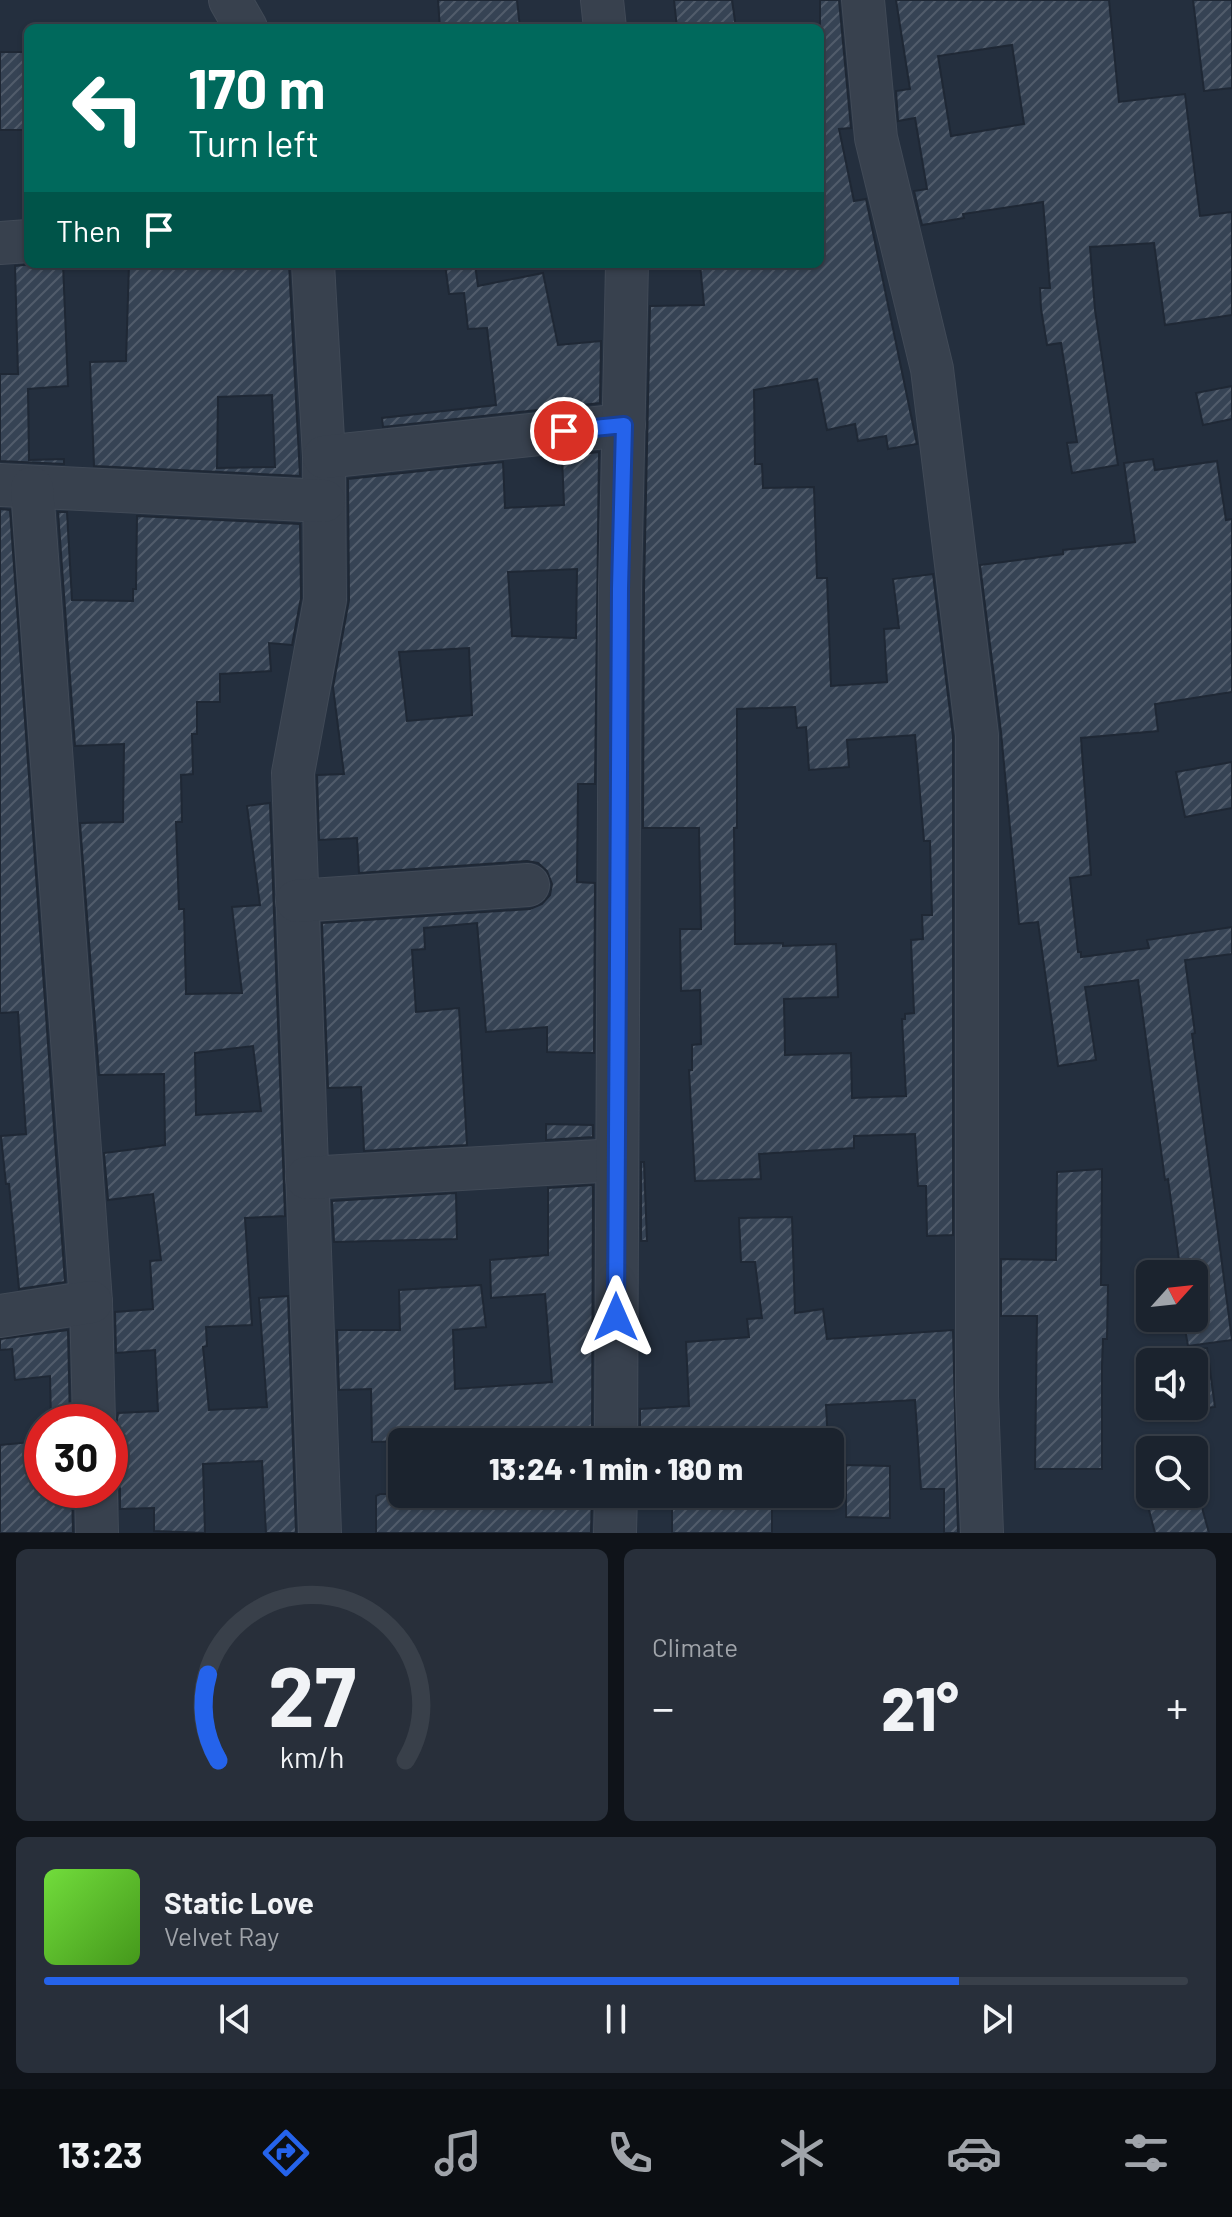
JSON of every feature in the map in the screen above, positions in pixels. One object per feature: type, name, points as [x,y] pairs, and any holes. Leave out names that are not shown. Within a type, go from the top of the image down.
[{"type":"street","points":[[230,0],[244,24]]},
{"type":"street","points":[[602,0],[605,24]]},
{"type":"street","points":[[863,0],[876,138],[932,369],[977,735],[977,1396],[982,1533]]},
{"type":"street","points":[[0,243],[24,241]]},
{"type":"street","points":[[313,268],[324,457],[325,600],[293,773],[320,1533]]},
{"type":"street","points":[[616,1428],[620,589],[627,268]]},
{"type":"street","points":[[324,457],[624,425]]},
{"type":"street","points":[[94,1404],[91,1302],[16,487],[324,501]]},
{"type":"street","points":[[297,901],[528,885]]},
{"type":"street","points":[[307,1178],[617,1160]]},
{"type":"street","points":[[0,1316],[91,1302]]},
{"type":"street","points":[[96,1508],[97,1533]]},
{"type":"street","points":[[615,1533],[616,1508]]},
{"type":"building","points":[[438,0],[517,0],[520,24],[440,24]]},
{"type":"building","points":[[674,0],[732,0],[735,24],[677,24]]},
{"type":"building","points":[[820,0],[839,0],[851,128],[839,129],[854,201],[866,199],[917,444],[888,449],[886,436],[858,441],[855,424],[827,430],[817,379],[754,390],[755,464],[762,464],[763,488],[814,487],[817,578],[827,578],[831,686],[887,682],[884,629],[899,628],[893,579],[933,574],[953,736],[953,1235],[927,1236],[926,1186],[918,1186],[915,1134],[854,1136],[854,1148],[759,1154],[761,1179],[695,1181],[689,1070],[692,1070],[692,1045],[701,1044],[700,990],[681,991],[680,929],[701,929],[699,828],[643,828],[644,589],[650,306],[704,305],[700,268],[824,268],[824,24],[820,24]],"holes":[[[795,707],[797,728],[806,727],[809,770],[849,767],[847,740],[915,735],[924,841],[930,841],[932,915],[922,915],[923,939],[911,940],[914,1013],[905,1014],[905,1019],[902,1019],[906,1096],[852,1098],[851,1053],[785,1055],[784,999],[838,997],[836,944],[735,944],[737,709]]]},
{"type":"building","points":[[896,0],[1109,0],[1119,102],[1185,94],[1200,216],[1232,212],[1232,315],[1165,325],[1154,243],[1090,247],[1095,310],[1118,465],[1072,473],[1067,443],[1077,442],[1061,343],[1047,345],[1041,309],[1040,288],[1050,288],[1043,202],[963,214],[964,218],[922,225],[914,191],[927,189],[915,118],[898,121],[896,91],[910,89]],"holes":[[[1012,45],[1024,124],[951,136],[938,56]]]},
{"type":"building","points":[[1193,0],[1232,0],[1232,88],[1204,91]]},
{"type":"building","points":[[0,52],[24,52],[24,130],[0,130]]},
{"type":"building","points":[[15,266],[63,268],[68,386],[28,389],[29,460],[64,459],[64,464],[0,461],[0,374],[18,374]]},
{"type":"building","points":[[129,268],[289,268],[300,476],[94,466],[90,362],[126,361]],"holes":[[[272,395],[275,467],[217,468],[218,397]]]},
{"type":"building","points":[[446,268],[476,268],[478,286],[543,273],[558,345],[601,341],[600,403],[383,427],[382,418],[496,405],[487,328],[468,329],[464,293],[449,294]]},
{"type":"building","points":[[1232,386],[1232,419],[1203,425],[1196,393]]},
{"type":"building","points":[[599,452],[595,784],[578,784],[577,882],[595,883],[594,1053],[547,1052],[547,1027],[486,1032],[477,923],[424,928],[425,949],[412,950],[416,1012],[459,1008],[467,1145],[364,1151],[361,1087],[328,1088],[322,923],[530,909],[542,904],[550,895],[552,884],[547,871],[538,863],[527,861],[359,873],[357,838],[319,840],[317,775],[344,774],[333,687],[349,600],[348,479],[503,462],[505,508],[564,505],[562,456]],"holes":[[[577,569],[576,638],[512,636],[508,572]],[[469,648],[472,715],[407,721],[399,652]]]},
{"type":"building","points":[[1153,459],[1155,470],[1217,461],[1226,520],[1232,519],[1232,692],[1155,704],[1158,731],[1081,738],[1091,875],[1070,878],[1081,957],[1149,948],[1147,940],[1232,927],[1232,954],[1185,960],[1232,1340],[1188,1346],[1186,1332],[1208,1332],[1208,1260],[1179,1260],[1138,980],[1085,987],[1096,1060],[1058,1066],[1038,922],[1019,924],[1001,732],[980,565],[1063,554],[1063,550],[1135,542],[1124,463]]},
{"type":"building","points":[[0,509],[10,510],[65,1282],[19,1289],[1,1136],[26,1134],[18,1012],[0,1013]]},
{"type":"building","points":[[58,512],[67,512],[72,600],[133,601],[133,589],[136,589],[137,516],[300,524],[301,598],[292,645],[269,643],[271,671],[220,674],[220,702],[197,702],[197,734],[192,734],[193,774],[181,775],[182,822],[176,822],[179,909],[184,909],[186,994],[242,993],[232,907],[260,905],[247,806],[270,803],[285,1216],[245,1218],[252,1325],[206,1327],[207,1346],[203,1347],[209,1410],[267,1407],[259,1298],[288,1296],[296,1533],[266,1533],[262,1461],[203,1464],[205,1533],[154,1531],[154,1508],[120,1509],[128,1508],[128,1412],[158,1411],[155,1350],[116,1353],[115,1312],[153,1309],[150,1261],[161,1260],[153,1194],[108,1200],[104,1153],[165,1145],[164,1074],[99,1075],[80,823],[123,822],[124,744],[75,746]],"holes":[[[253,1046],[261,1111],[196,1115],[195,1053]]]},
{"type":"building","points":[[1232,762],[1232,808],[1185,817],[1176,772]]},
{"type":"building","points":[[546,1124],[593,1125],[593,1137],[546,1140]]},
{"type":"building","points":[[641,1162],[644,1162],[647,1241],[641,1241]]},
{"type":"building","points":[[1102,1169],[1101,1285],[1108,1285],[1107,1339],[1103,1339],[1102,1365],[1102,1469],[1035,1469],[1037,1316],[1001,1316],[1001,1259],[1056,1260],[1057,1172]]},
{"type":"building","points":[[593,1185],[592,1428],[388,1428],[388,1442],[372,1442],[371,1389],[339,1390],[337,1330],[400,1330],[399,1290],[481,1285],[486,1327],[453,1330],[455,1389],[552,1382],[545,1294],[491,1298],[490,1260],[548,1255],[548,1188]]},
{"type":"building","points":[[456,1193],[457,1239],[334,1242],[332,1201]]},
{"type":"building","points":[[792,1217],[795,1313],[823,1309],[827,1339],[953,1330],[958,1533],[944,1533],[944,1489],[921,1489],[915,1400],[826,1405],[827,1428],[640,1428],[640,1409],[689,1406],[686,1342],[749,1337],[747,1319],[762,1318],[755,1262],[741,1262],[739,1218]]},
{"type":"building","points":[[68,1330],[70,1404],[51,1404],[50,1376],[15,1380],[12,1349],[0,1350],[0,1339]]},
{"type":"building","points":[[1208,1355],[1215,1407],[1208,1408]]},
{"type":"building","points":[[24,1443],[24,1508],[72,1508],[73,1533],[0,1533],[0,1445]]},
{"type":"building","points":[[846,1465],[890,1466],[890,1518],[846,1517]]},
{"type":"building","points":[[388,1494],[388,1508],[592,1508],[591,1533],[376,1533],[376,1496]]},
{"type":"building","points":[[672,1508],[772,1508],[772,1533],[672,1533]]},
{"type":"building","points":[[1148,1508],[1202,1508],[1209,1533],[1155,1533]]},
{"type":"route","points":[[564,431],[624,425],[620,589],[616,1317]]}]
